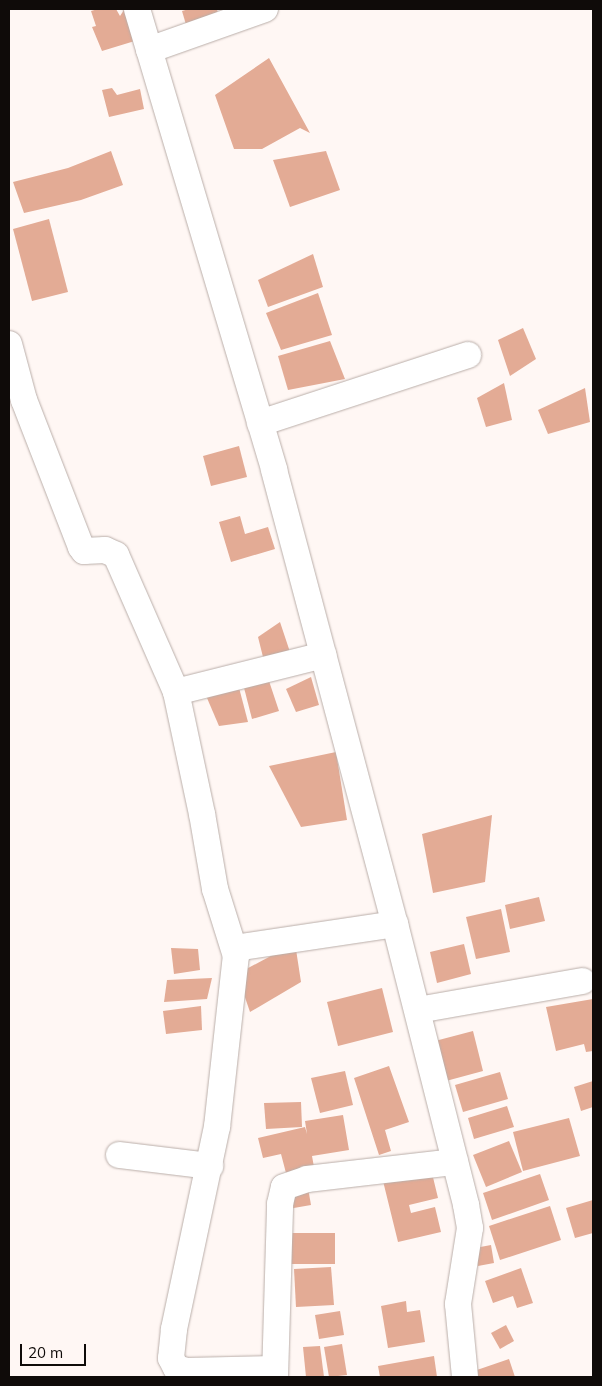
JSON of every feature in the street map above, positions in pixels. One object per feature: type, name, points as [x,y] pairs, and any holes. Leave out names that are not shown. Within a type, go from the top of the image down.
[{"type":"street","points":[[137,9],[260,423],[418,1010],[455,1162],[470,1228],[458,1304],[465,1377]]},
{"type":"street","points":[[149,50],[265,9]]},
{"type":"street","points":[[9,344],[24,400],[80,547],[84,551],[105,550],[116,554],[176,692],[202,814],[215,889],[235,948],[217,1127],[174,1330],[171,1358],[176,1368],[187,1371],[275,1373],[280,1204],[284,1187],[307,1179],[455,1162]]},
{"type":"street","points":[[260,423],[468,355]]},
{"type":"street","points":[[176,692],[323,655]]},
{"type":"street","points":[[235,948],[395,924]]},
{"type":"street","points":[[418,1010],[582,981]]},
{"type":"street","points":[[119,1155],[210,1166]]},
{"type":"building","points":[[116,9],[120,16],[124,10],[138,40],[102,51],[92,27],[96,26],[91,11]]},
{"type":"building","points":[[189,9],[217,9],[219,19],[187,28],[182,11]]},
{"type":"building","points":[[269,58],[310,133],[300,128],[262,149],[234,149],[215,95]]},
{"type":"building","points":[[112,88],[117,95],[140,89],[144,109],[109,117],[102,90]]},
{"type":"building","points":[[111,151],[123,185],[81,200],[24,213],[13,182],[68,168]]},
{"type":"building","points":[[326,151],[340,190],[290,207],[273,160]]},
{"type":"building","points":[[49,219],[68,292],[32,301],[13,229]]},
{"type":"building","points":[[313,254],[323,287],[268,307],[258,280]]},
{"type":"building","points":[[318,293],[332,335],[281,350],[266,313]]},
{"type":"building","points":[[523,328],[536,359],[510,376],[498,340]]},
{"type":"building","points":[[330,341],[345,379],[288,390],[278,356]]},
{"type":"building","points":[[504,383],[512,420],[486,427],[477,398]]},
{"type":"building","points":[[585,388],[590,422],[548,434],[538,410]]},
{"type":"building","points":[[239,446],[247,477],[211,486],[203,456]]},
{"type":"building","points":[[240,516],[245,534],[268,527],[275,549],[231,562],[219,522]]},
{"type":"building","points":[[280,622],[291,655],[265,665],[258,637]]},
{"type":"building","points":[[267,675],[279,711],[252,719],[241,676]]},
{"type":"building","points":[[311,677],[319,705],[296,712],[286,689]]},
{"type":"building","points":[[237,680],[248,722],[219,726],[204,691]]},
{"type":"building","points":[[336,752],[347,820],[301,827],[269,766]]},
{"type":"building","points":[[492,815],[485,882],[433,893],[422,834]]},
{"type":"building","points":[[539,897],[545,921],[510,929],[505,905]]},
{"type":"building","points":[[501,909],[510,952],[476,959],[466,917]]},
{"type":"building","points":[[295,943],[301,982],[250,1012],[237,974]]},
{"type":"building","points":[[464,944],[471,974],[437,983],[430,952]]},
{"type":"building","points":[[171,948],[198,949],[200,970],[174,974]]},
{"type":"building","points":[[212,978],[207,999],[164,1002],[167,980]]},
{"type":"building","points":[[382,988],[393,1032],[338,1046],[327,1002]]},
{"type":"building","points":[[593,999],[593,1051],[586,1052],[584,1044],[556,1051],[546,1007]]},
{"type":"building","points":[[201,1006],[202,1030],[166,1034],[163,1011]]},
{"type":"building","points":[[473,1031],[483,1071],[446,1081],[435,1041]]},
{"type":"building","points":[[389,1066],[409,1122],[385,1130],[391,1151],[379,1155],[354,1078]]},
{"type":"building","points":[[345,1071],[353,1105],[320,1113],[311,1078]]},
{"type":"building","points":[[500,1072],[508,1099],[463,1112],[455,1085]]},
{"type":"building","points":[[593,1081],[593,1107],[581,1111],[574,1087]]},
{"type":"building","points":[[301,1102],[302,1127],[266,1129],[264,1103]]},
{"type":"building","points":[[507,1106],[514,1127],[474,1139],[468,1118]]},
{"type":"building","points":[[343,1115],[349,1150],[312,1156],[314,1167],[286,1173],[281,1154],[263,1158],[258,1138],[305,1127],[307,1134],[305,1121]]},
{"type":"building","points":[[569,1118],[580,1156],[523,1171],[513,1132]]},
{"type":"building","points":[[509,1141],[522,1172],[486,1187],[473,1155]]},
{"type":"building","points":[[431,1169],[438,1198],[409,1205],[411,1213],[435,1207],[441,1232],[398,1242],[383,1181]]},
{"type":"building","points":[[540,1174],[549,1200],[492,1220],[483,1193]]},
{"type":"building","points":[[308,1188],[311,1205],[288,1209],[285,1192]]},
{"type":"building","points":[[593,1200],[593,1233],[575,1238],[566,1208]]},
{"type":"building","points":[[550,1206],[561,1240],[500,1260],[489,1226]]},
{"type":"building","points":[[287,1233],[335,1233],[335,1264],[287,1264]]},
{"type":"building","points":[[491,1245],[494,1263],[478,1266],[475,1248]]},
{"type":"building","points":[[331,1267],[334,1305],[296,1307],[294,1269]]},
{"type":"building","points":[[521,1268],[533,1303],[517,1308],[513,1296],[493,1303],[485,1281]]},
{"type":"building","points":[[406,1301],[407,1312],[420,1310],[425,1342],[388,1348],[381,1306]]},
{"type":"building","points":[[340,1311],[344,1335],[319,1339],[315,1315]]},
{"type":"building","points":[[506,1325],[514,1341],[500,1349],[491,1333]]},
{"type":"building","points":[[342,1344],[347,1375],[329,1377],[324,1347]]},
{"type":"building","points":[[320,1346],[324,1377],[306,1377],[303,1347]]},
{"type":"building","points":[[434,1356],[437,1377],[380,1377],[378,1366]]},
{"type":"building","points":[[509,1359],[515,1377],[477,1377],[474,1371]]}]
